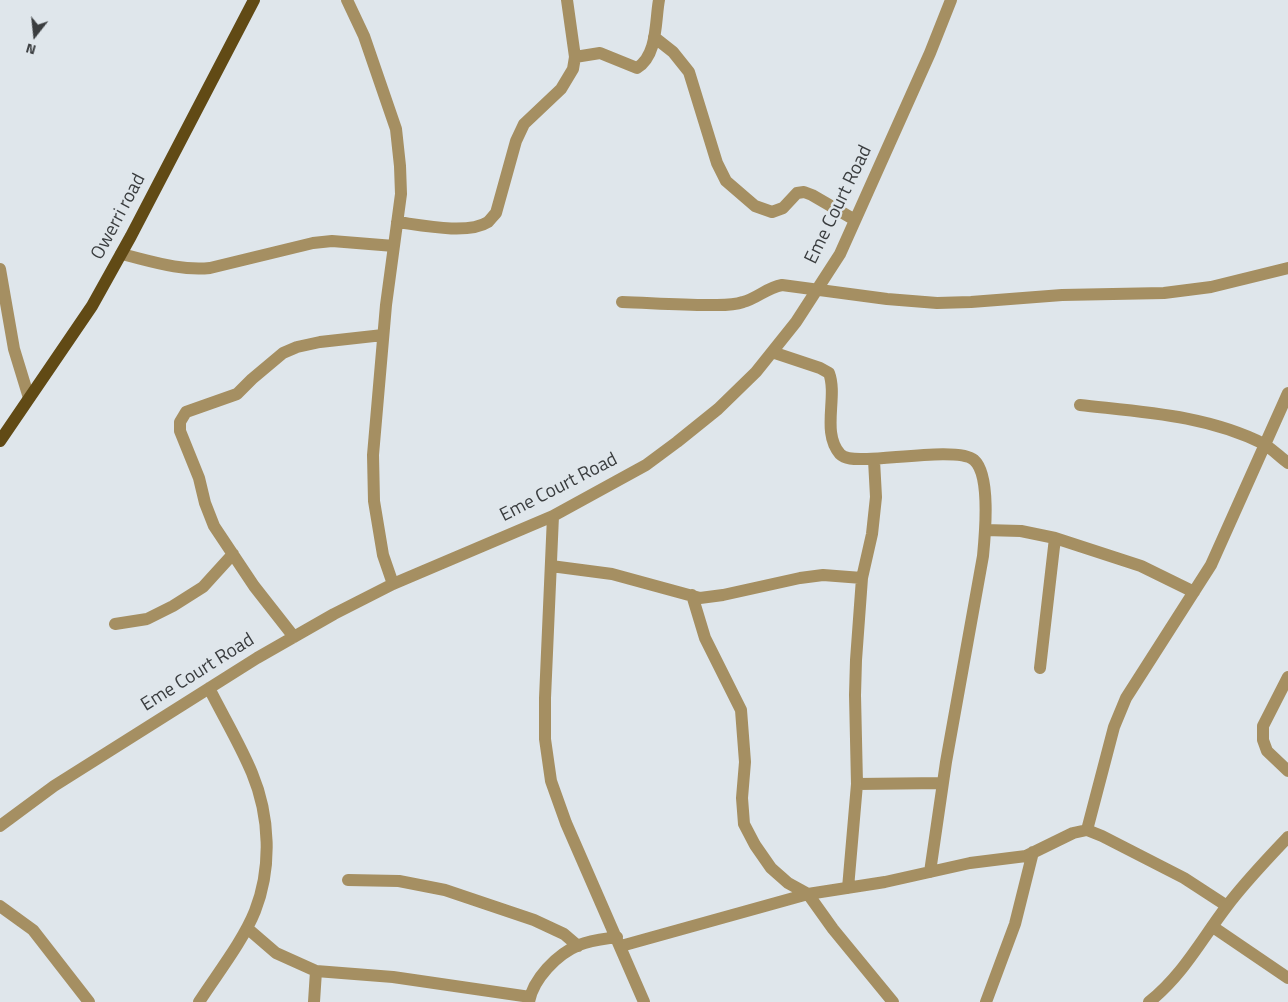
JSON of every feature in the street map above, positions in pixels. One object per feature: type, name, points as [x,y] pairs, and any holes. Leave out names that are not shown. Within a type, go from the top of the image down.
[{"type":"main road","name":"Owerri road","points":[[0,441],[92,306],[254,0]]},
{"type":"street","points":[[347,0],[364,36],[396,129],[400,166],[401,194],[384,335],[373,455],[374,501],[383,555],[393,584]]},
{"type":"street","points":[[397,222],[456,229],[481,225],[490,221],[496,213],[516,141],[524,124],[561,88],[573,69],[575,57],[567,0]]},
{"type":"street","points":[[575,57],[600,53],[636,68],[644,64],[654,38],[659,0]]},
{"type":"street","name":"Eme Court Road","points":[[0,826],[54,786],[209,688],[294,637],[393,584],[553,516],[646,465],[718,409],[756,372],[796,322],[840,254],[930,53],[951,0]]},
{"type":"street","points":[[654,38],[672,52],[689,72],[717,163],[726,181],[755,206],[772,212],[783,208],[797,193],[804,192],[855,220]]},
{"type":"street","points":[[121,254],[175,267],[198,269],[210,268],[313,243],[332,241],[394,246]]},
{"type":"street","points":[[0,268],[4,323],[30,398]]},
{"type":"street","points":[[622,302],[684,305],[727,304],[743,302],[771,287],[782,286],[937,303],[1062,294],[1164,293],[1211,287],[1288,268]]},
{"type":"street","points":[[294,637],[254,586],[214,526],[205,503],[199,478],[180,431],[180,422],[186,412],[237,394],[283,353],[297,347],[320,342],[384,335]]},
{"type":"street","points":[[772,352],[820,368],[829,373],[832,382],[831,428],[835,448],[842,456],[852,459],[874,460],[950,454],[965,455],[974,460],[979,468],[985,491],[986,530],[983,556],[943,783],[930,872]]},
{"type":"street","points":[[1087,830],[1114,727],[1126,698],[1211,564],[1288,393]]},
{"type":"street","points":[[1080,405],[1180,416],[1233,431],[1266,445],[1288,463]]},
{"type":"street","points":[[848,888],[856,784],[855,695],[862,578],[872,534],[876,497],[874,460]]},
{"type":"street","points":[[553,516],[545,698],[545,739],[551,781],[566,823],[644,1002]]},
{"type":"street","points":[[986,530],[1021,532],[1055,538],[1140,566],[1194,592]]},
{"type":"street","points":[[1040,668],[1055,538]]},
{"type":"street","points":[[115,624],[147,619],[173,606],[202,587],[233,554]]},
{"type":"street","points":[[551,566],[612,574],[700,598],[724,595],[800,578],[823,576],[862,578]]},
{"type":"street","points":[[692,595],[705,638],[741,710],[745,762],[742,798],[744,824],[755,845],[771,868],[788,883],[808,894],[892,1002]]},
{"type":"street","points":[[1288,677],[1263,726],[1263,740],[1268,750],[1288,771]]},
{"type":"street","points":[[199,1002],[247,928],[255,911],[265,880],[268,846],[262,807],[253,774],[209,688]]},
{"type":"street","points":[[856,784],[943,783]]},
{"type":"street","points":[[247,928],[276,953],[316,971],[393,977],[529,1000],[539,979],[556,960],[578,946],[595,940],[619,941],[808,894],[885,882],[970,863],[1016,858],[1073,833],[1087,830],[1184,878],[1227,906]]},
{"type":"street","points":[[1149,1002],[1169,986],[1180,973],[1227,906],[1288,836]]},
{"type":"street","points":[[986,1002],[1015,924],[1033,852]]},
{"type":"street","points":[[348,880],[399,881],[446,890],[534,920],[564,934],[578,946]]},
{"type":"street","points":[[0,906],[33,930],[89,1002]]},
{"type":"street","points":[[1213,927],[1288,978]]},
{"type":"street","points":[[314,1002],[316,971]]}]
